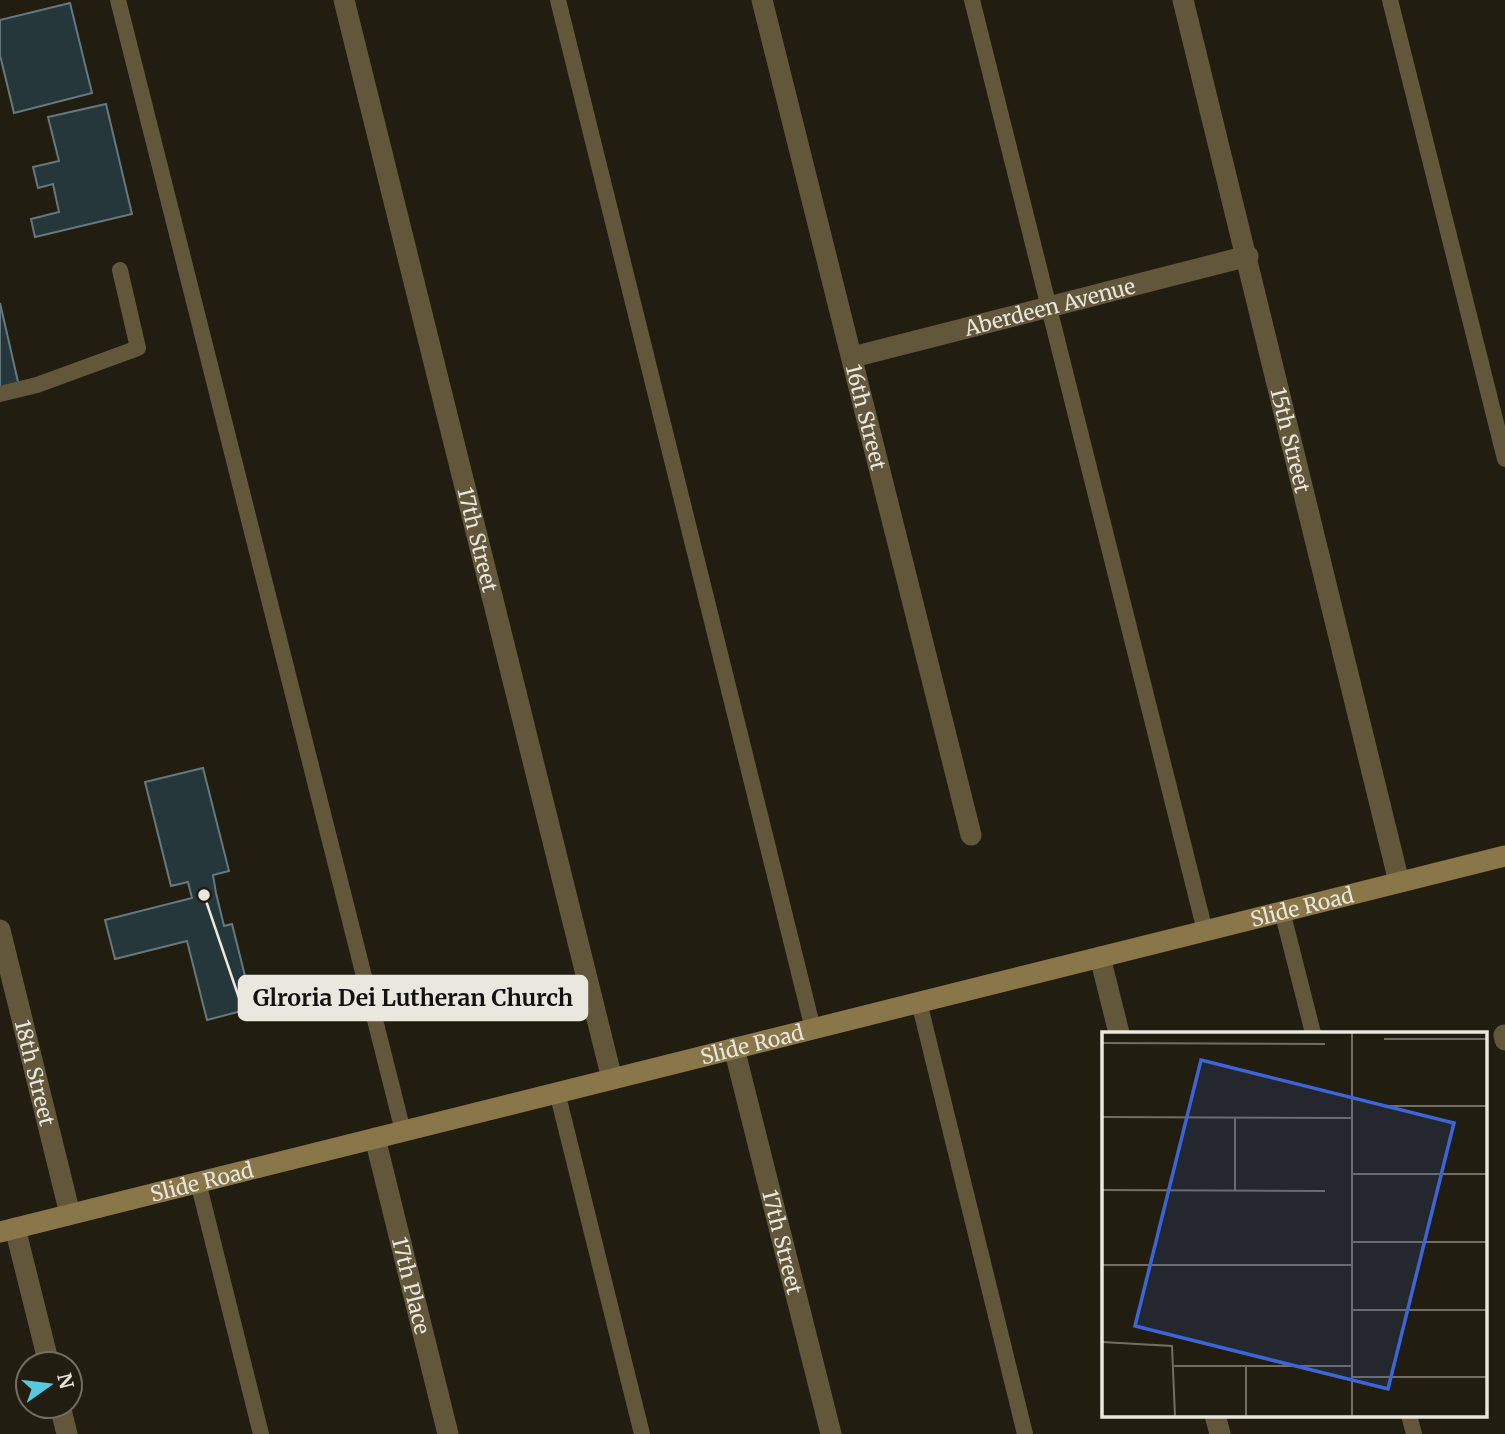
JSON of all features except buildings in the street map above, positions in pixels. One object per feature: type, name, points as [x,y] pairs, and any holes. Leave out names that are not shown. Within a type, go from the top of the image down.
[{"type":"main road","name":"Slide Road","points":[[8,1230],[1505,856]]},
{"type":"street","name":"17th Street","points":[[344,0],[612,1079]]},
{"type":"street","name":"16th Street","points":[[762,0],[971,835]]},
{"type":"street","name":"15th Street","points":[[1183,0],[1248,256],[1399,882]]},
{"type":"street","name":"Aberdeen Avenue","points":[[853,357],[1248,256]]},
{"type":"street","name":"18th Street","points":[[0,930],[70,1214]]},
{"type":"street","points":[[1100,957],[1119,1032]]},
{"type":"street","name":"17th Street","points":[[734,1048],[831,1434]]},
{"type":"street","name":"17th Place","points":[[375,1138],[448,1434]]},
{"type":"street","points":[[8,1230],[45,1350]]},
{"type":"street","points":[[1215,1416],[1220,1434]]},
{"type":"lane","points":[[118,0],[403,1131]]},
{"type":"lane","points":[[558,0],[813,1028]]},
{"type":"lane","points":[[972,0],[1205,930]]},
{"type":"lane","points":[[1390,0],[1505,459]]},
{"type":"lane","points":[[0,394],[37,385],[138,348],[120,270]]},
{"type":"lane","points":[[1282,911],[1312,1032]]},
{"type":"lane","points":[[919,1002],[1026,1434]]},
{"type":"lane","points":[[557,1092],[642,1434]]},
{"type":"lane","points":[[198,1182],[261,1434]]},
{"type":"lane","points":[[1409,1416],[1414,1434]]},
{"type":"place","name":"Glroria Dei Lutheran Church","points":[[204,895]]}]
